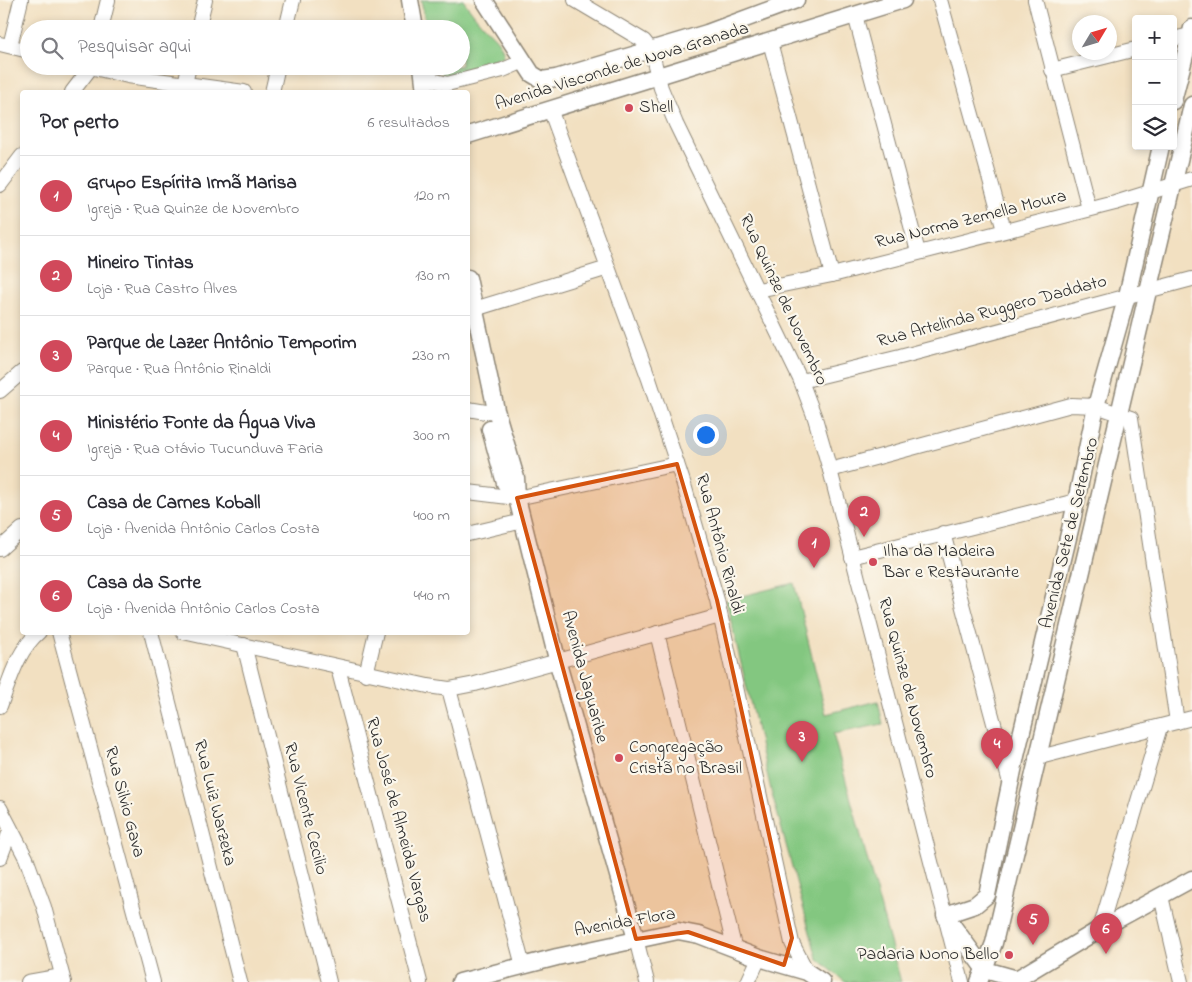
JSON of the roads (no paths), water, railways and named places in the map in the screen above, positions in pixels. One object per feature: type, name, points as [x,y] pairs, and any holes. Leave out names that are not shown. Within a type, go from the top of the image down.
[{"type":"main road","points":[[410,0],[413,20]]},
{"type":"main road","points":[[484,0],[524,62],[536,77],[549,79],[651,50],[796,0]]},
{"type":"main road","name":"Avenida Visconde de Nova Granada","points":[[470,134],[903,0]]},
{"type":"main road","points":[[1177,86],[1191,32]]},
{"type":"main road","points":[[424,75],[425,90]]},
{"type":"main road","name":"Avenida Sete de Setembro","points":[[982,976],[994,943],[1036,758],[1192,105]]},
{"type":"main road","name":"Avenida Sete de Setembro","points":[[945,915],[975,905],[987,894],[1010,784],[1076,501],[1096,406],[1127,296],[1160,150]]},
{"type":"main road","name":"Avenida Jaguaribe","points":[[471,310],[505,483],[517,498],[558,661],[636,939]]},
{"type":"main road","name":"Avenida Jaguaribe","points":[[470,333],[491,411]]},
{"type":"main road","points":[[1018,751],[1029,748],[1034,751],[1036,758]]},
{"type":"main road","points":[[945,915],[982,976],[1015,981],[1100,929],[1192,880]]},
{"type":"main road","name":"Avenida Flora","points":[[460,982],[498,978],[523,966],[678,931],[734,946],[759,958],[807,972],[822,982]]},
{"type":"street","points":[[20,49],[5,45],[21,0]]},
{"type":"street","points":[[103,20],[108,0]]},
{"type":"street","points":[[200,20],[205,0]]},
{"type":"street","points":[[288,20],[293,0]]},
{"type":"street","points":[[575,0],[644,41],[651,50]]},
{"type":"street","points":[[940,0],[1004,230]]},
{"type":"street","points":[[1035,0],[1089,209]]},
{"type":"street","points":[[855,15],[918,252]]},
{"type":"street","points":[[1177,37],[1191,32]]},
{"type":"street","points":[[770,42],[832,275]]},
{"type":"street","name":"Rua Quinze de Novembro","points":[[651,50],[656,76],[685,143],[801,380],[815,418],[962,982]]},
{"type":"street","points":[[1052,70],[1132,50]]},
{"type":"street","points":[[429,75],[432,80],[443,88],[524,62]]},
{"type":"street","points":[[73,90],[84,75]]},
{"type":"street","points":[[135,75],[230,90]]},
{"type":"street","points":[[186,84],[188,75]]},
{"type":"street","points":[[272,90],[276,75]]},
{"type":"street","name":"Rua Antônio Rinaldi","points":[[550,109],[677,464],[720,616],[792,943],[807,972]]},
{"type":"street","points":[[0,184],[20,159]]},
{"type":"street","name":"Rua Norma Zemella Moura","points":[[758,290],[832,275],[1089,209],[1192,179]]},
{"type":"street","points":[[471,310],[608,268]]},
{"type":"street","name":"Rua Artelinda Ruggero Daddato","points":[[801,380],[900,357],[1192,279]]},
{"type":"street","points":[[0,390],[20,377]]},
{"type":"street","points":[[830,470],[1072,405],[1096,406],[1120,412],[1134,421],[1178,722]]},
{"type":"street","points":[[470,409],[491,411]]},
{"type":"street","points":[[470,492],[517,498],[677,464]]},
{"type":"street","points":[[852,557],[1076,501]]},
{"type":"street","points":[[470,534],[523,521]]},
{"type":"street","points":[[0,549],[20,531]]},
{"type":"street","points":[[943,533],[1010,784]]},
{"type":"street","points":[[220,635],[244,645],[338,668],[449,689],[720,616]]},
{"type":"street","points":[[657,633],[734,946]]},
{"type":"street","points":[[0,706],[20,656],[36,635]]},
{"type":"street","name":"Rua Silvio Gava","points":[[60,635],[153,982]]},
{"type":"street","name":"Rua Luiz Warzeka","points":[[152,635],[240,982]]},
{"type":"street","points":[[366,674],[375,635]]},
{"type":"street","name":"Rua Vicente Cecilio","points":[[244,645],[329,982]]},
{"type":"street","name":"Rua José de Almeida Vargas","points":[[338,668],[420,982]]},
{"type":"street","points":[[449,689],[523,966]]},
{"type":"street","points":[[1036,758],[1192,718]]},
{"type":"street","points":[[1100,929],[1160,727]]},
{"type":"street","points":[[0,808],[10,831],[26,858],[44,907],[63,979],[28,982]]},
{"type":"street","points":[[0,858],[10,831]]},
{"type":"street","points":[[1162,896],[1181,982]]},
{"type":"street","name":"Avenida Jaguaribe","points":[[636,939],[647,982]]},
{"type":"street","points":[[784,965],[792,943]]},
{"type":"street","points":[[748,982],[759,958]]},
{"type":"place","name":"Shell","points":[[629,108]]},
{"type":"place","name":"Mineiro Tintas","points":[[864,537]]},
{"type":"place","name":"Ilha da Madeira Bar e Restaurante","points":[[873,562]]},
{"type":"place","name":"Grupo Espírita Irmã Marisa","points":[[814,568]]},
{"type":"place","name":"Congregação Cristã no Brasil","points":[[619,758]]},
{"type":"place","name":"Parque de Lazer Antônio Temporim","points":[[802,762]]},
{"type":"place","name":"Ministério Fonte da Água Viva","points":[[997,769]]},
{"type":"place","name":"Casa de Carnes Koball","points":[[1033,945]]},
{"type":"place","name":"Casa da Sorte","points":[[1106,954]]},
{"type":"place","name":"Padaria Nono Bello","points":[[1009,955]]}]
